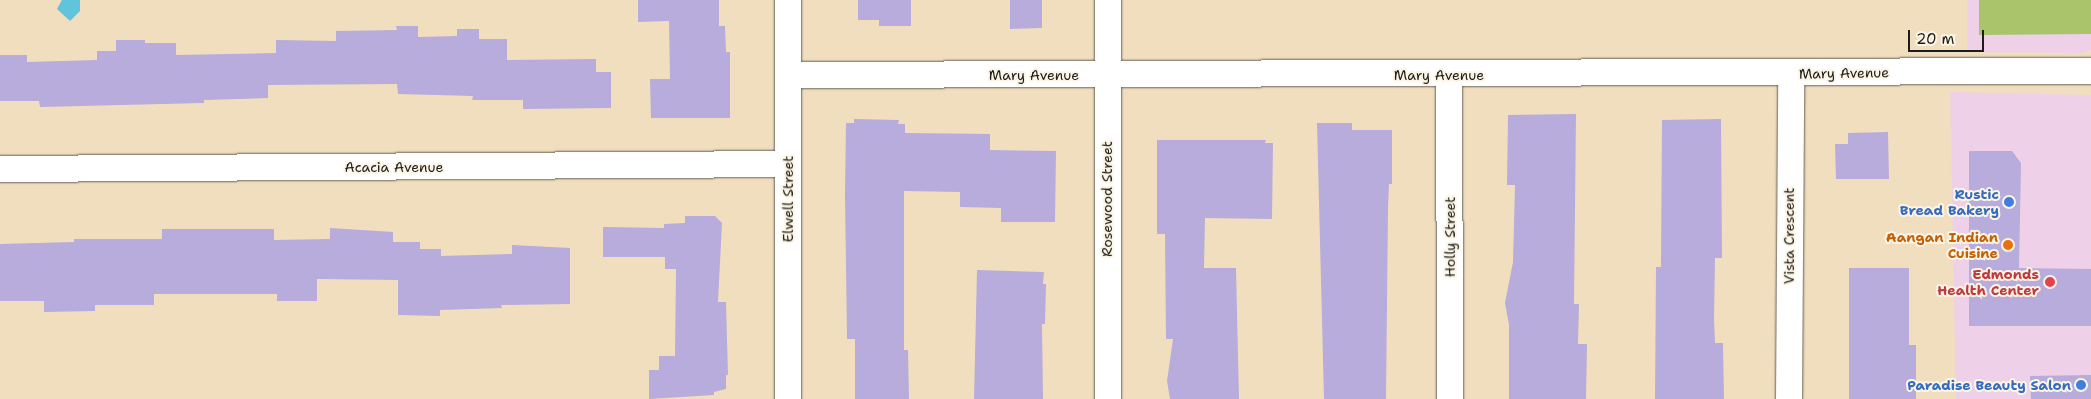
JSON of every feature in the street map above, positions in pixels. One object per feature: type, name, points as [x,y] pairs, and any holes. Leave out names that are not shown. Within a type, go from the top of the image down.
[{"type":"street","name":"Elwell Street","points":[[788,0],[788,399]]},
{"type":"street","name":"Rosewood Street","points":[[1108,0],[1106,75],[1108,399]]},
{"type":"street","name":"Mary Avenue","points":[[788,76],[1450,76],[2091,71]]},
{"type":"street","name":"Vista Crescent","points":[[1789,399],[1791,74]]},
{"type":"street","name":"Holly Street","points":[[1450,76],[1450,399]]},
{"type":"street","name":"Acacia Avenue","points":[[0,169],[788,164]]},
{"type":"shaded area","points":[[1967,0],[2091,0],[2091,50],[2081,53],[1967,52]]},
{"type":"shaded area","points":[[1950,92],[2091,95],[2091,399],[1956,399]]},
{"type":"green space","points":[[1979,0],[2091,0],[2091,34],[1979,35]]},
{"type":"water","points":[[62,0],[80,0],[80,11],[70,21],[57,9]]},
{"type":"building","points":[[638,0],[719,0],[719,26],[725,26],[726,52],[730,52],[730,118],[651,118],[650,79],[670,79],[669,21],[638,22]]},
{"type":"building","points":[[858,0],[911,0],[911,26],[879,26],[879,20],[858,20]]},
{"type":"building","points":[[1010,0],[1042,0],[1042,28],[1010,29]]},
{"type":"building","points":[[396,26],[418,26],[418,37],[457,36],[457,29],[479,29],[479,39],[507,39],[507,60],[596,59],[596,72],[611,72],[611,108],[523,109],[523,100],[472,100],[473,96],[398,94],[397,84],[268,85],[268,98],[204,100],[204,103],[40,107],[39,101],[0,101],[0,55],[27,55],[27,62],[97,60],[97,51],[116,51],[116,40],[145,40],[145,43],[176,43],[176,55],[276,53],[276,40],[336,41],[336,31],[397,30]]},
{"type":"building","points":[[1576,114],[1574,304],[1579,304],[1578,344],[1587,344],[1586,399],[1509,399],[1509,325],[1505,303],[1513,262],[1515,185],[1507,185],[1508,115]]},
{"type":"building","points":[[854,119],[899,120],[898,124],[905,124],[905,133],[990,134],[990,150],[1056,151],[1055,222],[1001,222],[1001,208],[960,207],[960,192],[904,191],[904,350],[908,350],[909,399],[855,399],[855,339],[847,339],[845,193],[846,123],[854,123]]},
{"type":"building","points":[[1721,119],[1722,258],[1715,258],[1714,320],[1715,343],[1723,343],[1724,399],[1655,399],[1656,267],[1661,267],[1662,120]]},
{"type":"building","points":[[1317,123],[1352,123],[1352,130],[1392,130],[1392,184],[1389,184],[1388,208],[1386,399],[1324,399]]},
{"type":"building","points":[[1888,132],[1889,179],[1836,179],[1835,144],[1848,144],[1848,133]]},
{"type":"building","points":[[1157,140],[1266,140],[1265,143],[1273,143],[1272,219],[1205,218],[1204,268],[1236,268],[1239,399],[1170,399],[1167,381],[1173,339],[1166,339],[1165,234],[1157,234]]},
{"type":"building","points":[[1969,151],[2012,151],[2021,163],[2019,268],[2091,269],[2091,326],[1969,326]]},
{"type":"building","points":[[685,216],[715,216],[722,223],[718,302],[726,302],[728,375],[726,375],[726,389],[714,392],[714,395],[649,399],[649,370],[659,370],[659,356],[675,356],[676,269],[665,269],[665,257],[603,257],[603,227],[664,228],[664,224],[685,223]]},
{"type":"building","points":[[330,228],[393,232],[393,242],[420,242],[420,249],[441,249],[441,256],[512,254],[512,245],[570,248],[570,304],[501,305],[502,308],[440,310],[440,316],[398,315],[398,280],[317,279],[317,301],[277,301],[277,294],[154,294],[154,305],[95,305],[95,311],[44,312],[44,301],[0,301],[0,244],[74,242],[74,239],[162,239],[162,229],[274,229],[274,240],[330,239]]},
{"type":"building","points":[[1849,268],[1909,268],[1909,345],[1916,345],[1916,399],[1849,399]]},
{"type":"building","points":[[977,270],[1044,272],[1043,284],[1046,284],[1045,324],[1042,324],[1043,399],[974,399]]},
{"type":"building","points":[[2091,375],[2091,399],[2031,399],[2030,376]]},
{"type":"place","name":"Rustic Bread Bakery","points":[[2009,202]]},
{"type":"place","name":"Aangan Indian Cuisine","points":[[2008,245]]},
{"type":"place","name":"Edmonds Health Center","points":[[2050,282]]},
{"type":"place","name":"Paradise Beauty Salon","points":[[2081,385]]}]
